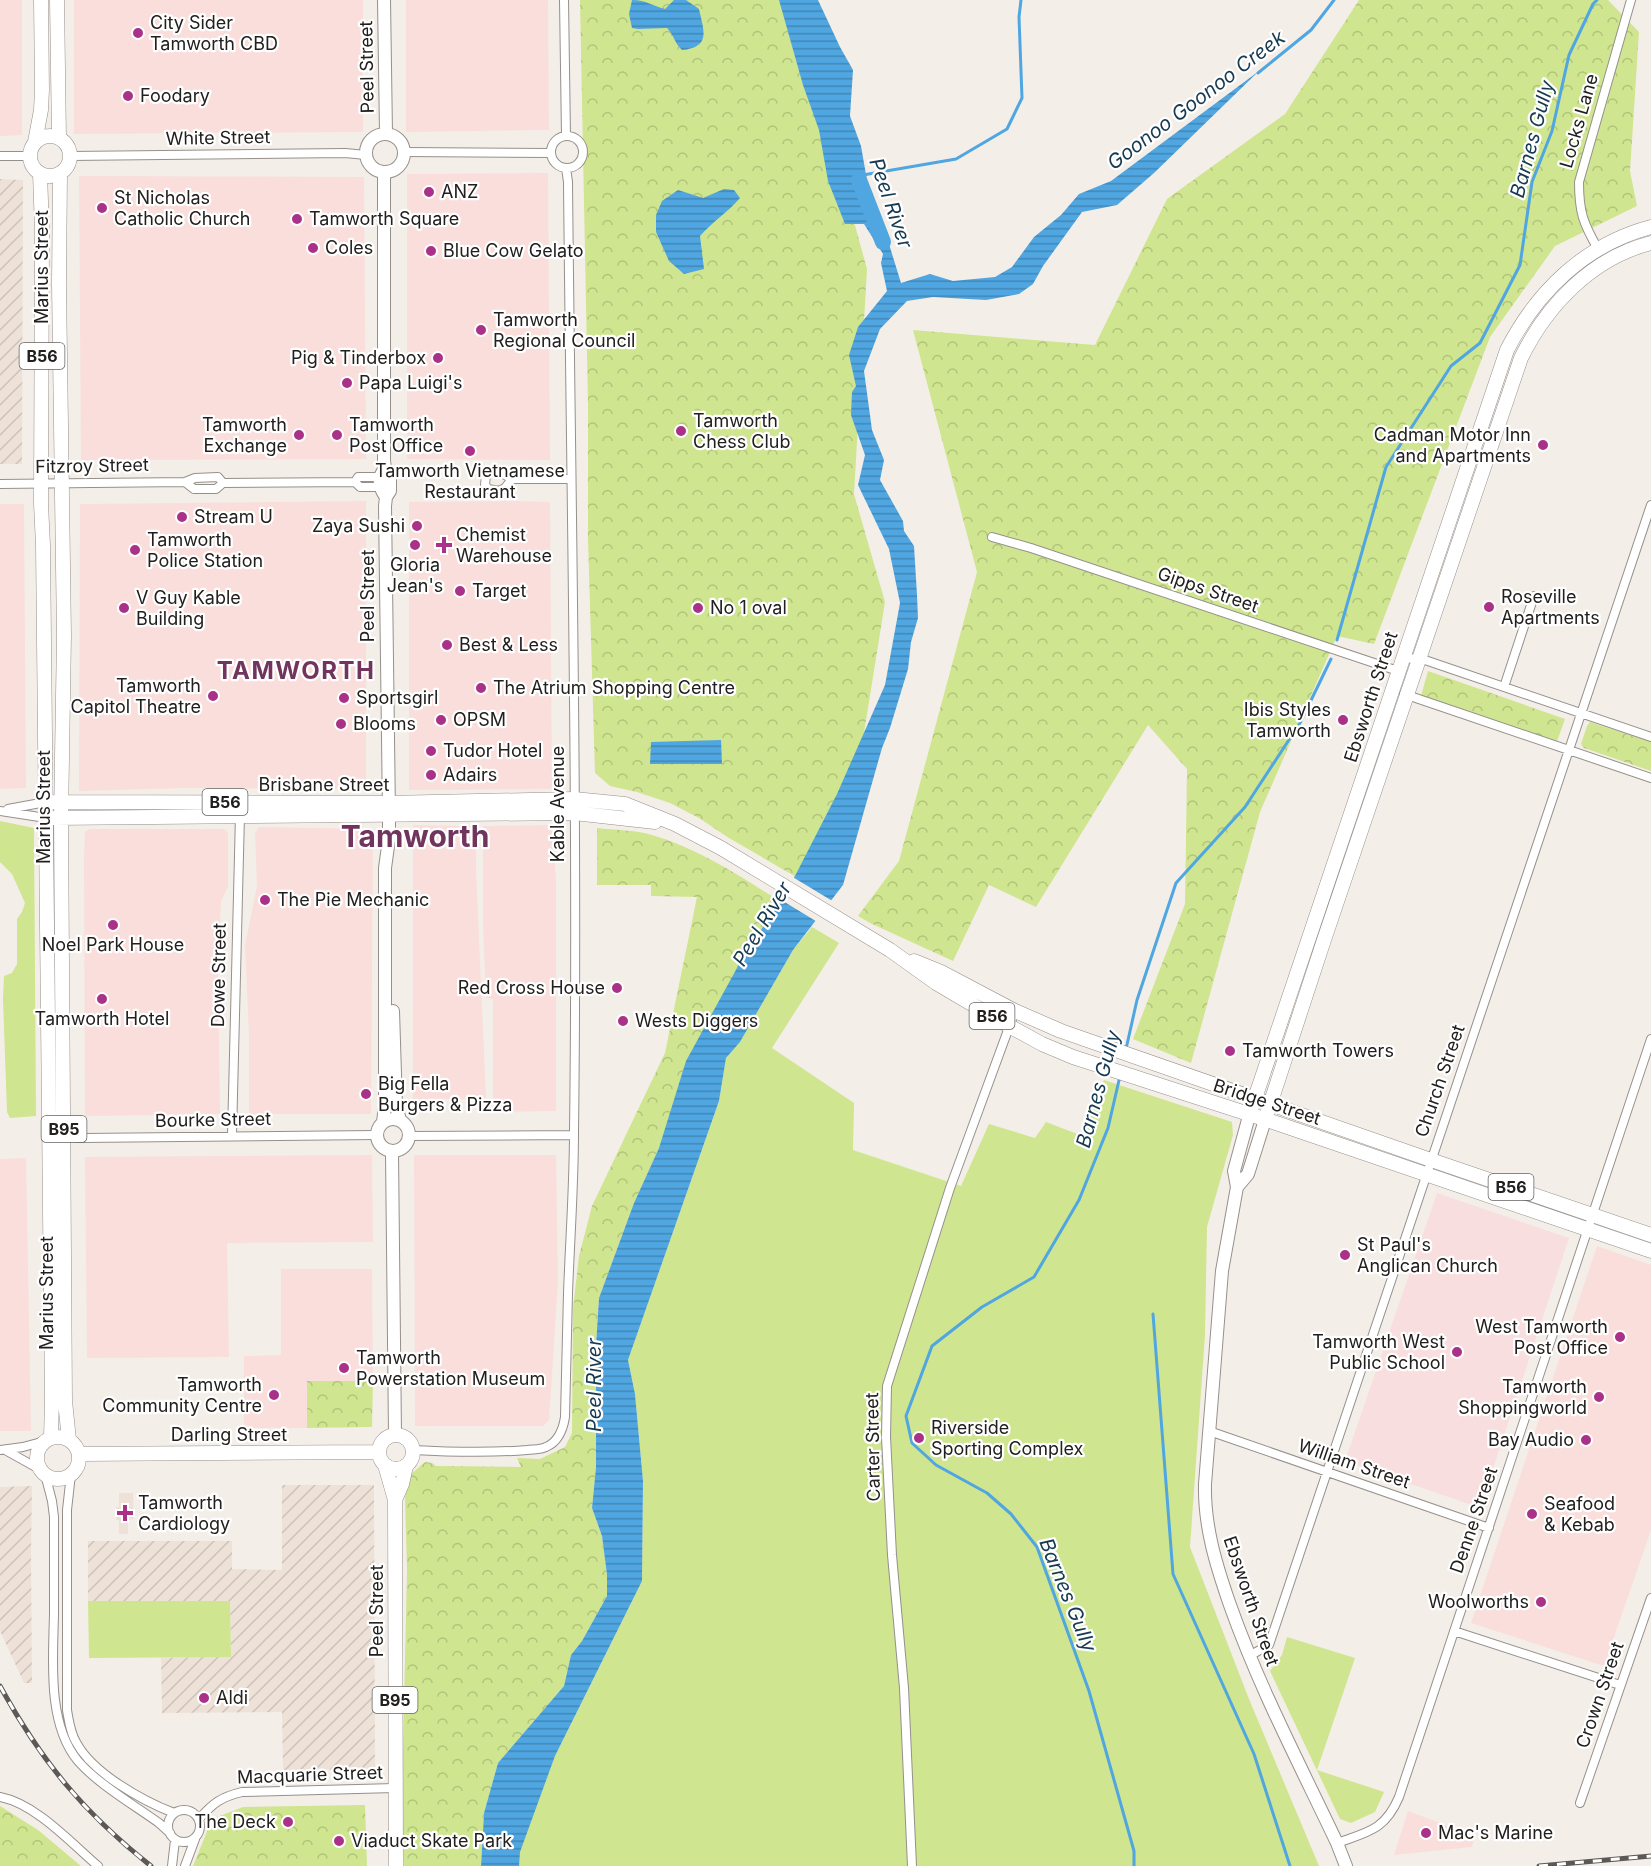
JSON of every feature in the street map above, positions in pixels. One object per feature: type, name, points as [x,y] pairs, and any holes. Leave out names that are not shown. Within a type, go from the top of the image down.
[{"type":"main road","points":[[30,156],[41,110],[41,0]]},
{"type":"main road","points":[[57,0],[59,138]]},
{"type":"main road","name":"Peel Street","points":[[384,0],[386,133]]},
{"type":"main road","points":[[386,133],[398,139],[405,152],[400,165],[384,173],[371,167],[366,155],[368,143],[373,137],[386,133]]},
{"type":"main road","points":[[35,142],[46,136],[59,138],[67,145],[70,156]]},
{"type":"main road","name":"B56","points":[[30,156],[31,163],[40,173]]},
{"type":"main road","name":"B56","points":[[60,173],[69,162],[70,156]]},
{"type":"main road","points":[[40,173],[50,176],[60,173]]},
{"type":"main road","name":"Marius Street","points":[[40,173],[42,230],[41,483],[44,545],[46,818],[65,1401],[69,1440]]},
{"type":"main road","name":"Marius Street","points":[[48,1439],[52,1400],[58,1136],[64,636],[60,173]]},
{"type":"main road","name":"Peel Street","points":[[384,173],[382,483],[389,839],[393,868],[396,1105],[400,1120]]},
{"type":"main road","name":"Ebsworth Street","points":[[1346,1866],[1249,1656],[1221,1576],[1206,1520],[1205,1484],[1222,1271],[1237,1187],[1234,1171],[1255,1098],[1507,350],[1518,328],[1543,294],[1559,277],[1598,249],[1638,230],[1651,227]]},
{"type":"main road","name":"Ebsworth Street","points":[[1237,1187],[1248,1174],[1406,695],[1521,358],[1538,327],[1565,294],[1600,266],[1617,256],[1651,243]]},
{"type":"main road","name":"Brisbane Street","points":[[46,802],[389,809]]},
{"type":"main road","name":"Bridge Street","points":[[574,806],[626,804],[675,824],[721,848],[890,950],[936,983],[1042,1044],[1103,1067],[1651,1251]]},
{"type":"main road","name":"Brisbane Street","points":[[46,818],[574,806]]},
{"type":"main road","name":"Peel Street","points":[[383,1122],[385,868],[389,839]]},
{"type":"main road","name":"Bridge Street","points":[[890,950],[941,972],[1015,1011],[1107,1047],[1651,1235]]},
{"type":"main road","points":[[392,1119],[400,1120],[406,1126],[409,1136],[406,1146],[392,1152],[382,1148],[376,1135],[379,1125],[383,1122],[392,1119]]},
{"type":"main road","points":[[392,1152],[395,1435]]},
{"type":"main road","points":[[406,1466],[393,1469],[382,1459],[383,1440],[395,1435],[405,1437],[413,1450]]},
{"type":"main road","points":[[48,1439],[63,1437],[69,1440]]},
{"type":"main road","name":"B95","points":[[43,1472],[37,1455],[41,1446],[48,1439]]},
{"type":"main road","name":"B95","points":[[69,1440],[79,1454]]},
{"type":"main road","name":"B95","points":[[406,1466],[413,1450]]},
{"type":"main road","points":[[43,1472],[50,1477],[61,1479],[71,1474],[78,1465],[79,1454]]},
{"type":"main road","name":"Darling Street","points":[[79,1454],[382,1459]]},
{"type":"main road","name":"Peel Street","points":[[382,1459],[395,1500],[396,1866]]},
{"type":"main road","name":"Peel Street","points":[[395,1500],[406,1466]]},
{"type":"street","points":[[564,0],[566,136]]},
{"type":"street","name":"Locks Lane","points":[[1598,249],[1584,225],[1579,204],[1579,182],[1631,0]]},
{"type":"street","points":[[566,136],[576,138],[584,152],[580,163],[571,168],[556,163],[551,153],[557,139],[566,136]]},
{"type":"street","points":[[405,152],[551,153]]},
{"type":"street","name":"White Street","points":[[70,156],[345,153],[366,155]]},
{"type":"street","points":[[0,156],[30,156]]},
{"type":"street","name":"Kable Avenue","points":[[413,1450],[540,1449],[547,1447],[557,1438],[564,1426],[574,1136],[574,806],[568,182],[566,168]]},
{"type":"street","name":"Fitzroy Street","points":[[0,484],[185,482],[195,478],[218,477],[223,483],[355,482],[358,477],[382,483]]},
{"type":"street","points":[[512,479],[571,479]]},
{"type":"street","name":"Church Street","points":[[1249,1656],[1269,1645],[1651,506]]},
{"type":"street","name":"Gipps Street","points":[[992,537],[1400,665],[1413,676]]},
{"type":"street","points":[[1504,687],[1534,596]]},
{"type":"street","name":"Gipps Street","points":[[1400,665],[1419,658],[1651,737]]},
{"type":"street","points":[[1392,691],[1651,778]]},
{"type":"street","name":"Brisbane Street","points":[[1,811],[46,802]]},
{"type":"street","name":"Brisbane Street","points":[[1,811],[46,818]]},
{"type":"street","name":"Dowe Street","points":[[232,1136],[240,815]]},
{"type":"street","name":"Carter Street","points":[[912,1866],[904,1688],[892,1555],[886,1437],[887,1386],[950,1188],[1015,1011]]},
{"type":"street","name":"Denne Street","points":[[1337,1843],[1378,1826],[1391,1815],[1399,1797],[1651,1039]]},
{"type":"street","name":"Bourke Street","points":[[58,1136],[376,1135]]},
{"type":"street","points":[[409,1136],[574,1136]]},
{"type":"street","name":"William Street","points":[[1209,1431],[1489,1528]]},
{"type":"street","points":[[2,1450],[25,1447],[48,1439]]},
{"type":"street","points":[[2,1450],[43,1472],[52,1501],[54,1517],[54,1678],[64,1738],[84,1767],[159,1823],[172,1837],[184,1843],[195,1839]]},
{"type":"street","points":[[71,1474],[67,1510],[67,1710],[72,1734],[82,1752],[91,1762],[136,1796],[174,1813]]},
{"type":"street","name":"Crown Street","points":[[1580,1803],[1651,1598]]},
{"type":"street","points":[[1454,1631],[1620,1685]]},
{"type":"street","name":"Macquarie Street","points":[[199,1819],[210,1806],[221,1798],[242,1792],[395,1788]]},
{"type":"street","points":[[0,1797],[20,1803],[34,1812],[98,1866]]},
{"type":"street","points":[[172,1866],[172,1837],[168,1822],[174,1813],[190,1811],[199,1819],[200,1830],[185,1866]]},
{"type":"shaded area","points":[[0,0],[22,0],[22,135],[0,136]]},
{"type":"shaded area","points":[[74,0],[363,0],[363,132],[74,134]]},
{"type":"shaded area","points":[[406,0],[548,0],[549,130],[406,132]]},
{"type":"shaded area","points":[[548,173],[550,460],[407,459],[407,174]]},
{"type":"shaded area","points":[[79,176],[364,177],[366,459],[81,460]]},
{"type":"shaded area","points":[[0,179],[23,180],[22,464],[0,464]]},
{"type":"shaded area","points":[[366,501],[366,789],[187,788],[79,791],[80,504]]},
{"type":"shaded area","points":[[409,502],[550,502],[552,789],[409,790]]},
{"type":"shaded area","points":[[0,504],[24,504],[26,788],[0,789]]},
{"type":"shaded area","points":[[413,825],[476,826],[486,1099],[413,1099]]},
{"type":"shaded area","points":[[552,825],[556,881],[556,1111],[493,1112],[493,999],[486,998],[483,826]]},
{"type":"shaded area","points":[[259,827],[373,829],[371,1114],[249,1114],[249,1033],[245,946],[257,886],[255,833]]},
{"type":"shaded area","points":[[89,829],[224,829],[228,833],[228,887],[221,901],[218,972],[220,1114],[85,1116],[84,858],[85,832]]},
{"type":"shaded area","points":[[372,1155],[373,1242],[227,1243],[229,1357],[87,1358],[85,1157]]},
{"type":"shaded area","points":[[414,1155],[556,1155],[558,1283],[549,1420],[543,1426],[415,1426]]},
{"type":"shaded area","points":[[26,1158],[31,1431],[0,1431],[0,1159]]},
{"type":"shaded area","name":"Tamworth West Public School","points":[[1437,1193],[1569,1238],[1480,1508],[1345,1461]]},
{"type":"shaded area","name":"Tamworth Shoppingworld","points":[[1597,1246],[1651,1265],[1651,1530],[1604,1666],[1471,1623]]},
{"type":"shaded area","points":[[281,1269],[372,1269],[373,1381],[307,1381],[307,1428],[244,1428],[244,1356],[281,1355]]},
{"type":"shaded area","points":[[282,1485],[374,1485],[375,1769],[283,1770],[282,1712],[162,1713],[161,1658],[231,1656],[230,1601],[88,1601],[88,1541],[232,1541],[232,1569],[282,1570]]},
{"type":"shaded area","points":[[32,1486],[32,1683],[24,1683],[0,1631],[0,1487]]},
{"type":"shaded area","name":"Tamworth Cardiology","points":[[119,1493],[133,1493],[134,1519],[128,1520],[128,1534],[119,1534],[116,1507],[119,1507]]},
{"type":"shaded area","points":[[1408,1811],[1475,1836],[1472,1847],[1394,1855]]},
{"type":"green space","points":[[580,0],[793,0],[867,269],[854,494],[885,602],[859,764],[803,881],[699,818],[670,803],[610,786],[595,773],[588,539],[588,404]]},
{"type":"green space","points":[[1359,0],[1608,0],[1639,32],[1630,171],[1637,206],[1555,246],[1490,337],[1374,644],[1337,636],[1260,812],[1191,1063],[1133,1039],[1185,904],[1187,769],[1148,725],[1036,907],[989,885],[953,961],[858,916],[899,861],[977,572],[913,330],[1095,345],[1167,199],[1285,114]]},
{"type":"green space","points":[[1428,671],[1565,719],[1556,744],[1421,696]]},
{"type":"green space","points":[[1590,722],[1651,742],[1651,771],[1584,748],[1581,744]]},
{"type":"green space","points":[[0,821],[34,828],[36,1116],[10,1118],[7,1112],[4,976],[12,973],[17,964],[17,919],[25,903],[12,874],[0,862]]},
{"type":"green space","points":[[597,828],[639,832],[686,847],[780,901],[659,1148],[634,1203],[599,1298],[596,1345],[596,1467],[592,1508],[602,1536],[607,1596],[582,1641],[571,1655],[564,1686],[498,1763],[484,1813],[481,1866],[404,1866],[402,1792],[407,1481],[411,1474],[425,1462],[436,1466],[521,1467],[517,1458],[540,1459],[565,1447],[572,1433],[573,1309],[579,1256],[592,1206],[665,1053],[697,897],[651,896],[651,885],[597,885]]},
{"type":"green space","name":"Riverside Sporting Complex","points":[[812,927],[839,943],[772,1048],[854,1103],[853,1150],[961,1186],[989,1124],[1035,1138],[1046,1122],[1080,1135],[1104,1080],[1232,1122],[1233,1135],[1207,1227],[1205,1335],[1190,1547],[1249,1699],[1319,1866],[519,1866],[519,1852],[555,1756],[642,1581],[643,1481],[635,1394],[628,1360],[719,1101],[726,1058],[740,1042],[793,950]]},
{"type":"green space","points":[[307,1381],[373,1381],[372,1427],[307,1428]]},
{"type":"green space","points":[[88,1601],[230,1601],[231,1657],[89,1658]]},
{"type":"green space","points":[[1287,1637],[1355,1658],[1317,1770],[1384,1792],[1375,1812],[1351,1823],[1340,1819],[1270,1671],[1282,1655]]},
{"type":"green space","points":[[365,1805],[367,1866],[193,1866],[212,1819],[243,1807]]},
{"type":"green space","points":[[0,1806],[38,1830],[81,1866],[0,1866]]},
{"type":"water","points":[[632,0],[665,9],[674,0],[686,0],[699,9],[703,31],[701,42],[682,50],[667,28],[632,28],[629,14]]},
{"type":"water","points":[[779,0],[818,0],[853,70],[850,116],[861,146],[868,186],[866,217],[878,224],[889,244],[901,283],[930,274],[953,281],[995,277],[1012,267],[1034,237],[1061,215],[1079,194],[1111,181],[1259,71],[1154,173],[1117,205],[1082,212],[1043,266],[1033,284],[1019,294],[986,300],[933,297],[907,301],[880,329],[864,371],[872,430],[884,460],[880,480],[903,521],[904,531],[914,546],[918,618],[911,642],[908,669],[882,748],[843,885],[793,950],[740,1042],[726,1058],[719,1101],[628,1360],[635,1394],[643,1481],[642,1581],[555,1756],[520,1852],[519,1866],[481,1866],[484,1813],[498,1763],[564,1686],[571,1655],[582,1641],[607,1596],[602,1536],[592,1508],[596,1467],[596,1345],[599,1298],[634,1203],[659,1148],[686,1061],[743,957],[796,874],[837,794],[885,685],[900,603],[889,549],[858,485],[865,455],[851,415],[852,392],[856,386],[849,355],[858,327],[887,291],[881,263],[883,254],[864,224],[845,224],[828,181],[819,130],[803,85]]},
{"type":"water","points":[[724,189],[734,190],[740,198],[700,236],[704,269],[684,274],[669,261],[656,232],[656,215],[662,201],[678,190],[703,198]]},
{"type":"water","points":[[721,740],[722,764],[650,764],[651,742]]},
{"type":"pier","points":[[791,876],[834,902],[819,923],[778,898]]},
{"type":"waterway","points":[[863,175],[956,159],[1007,129],[1022,98],[1019,17],[1021,0]]},
{"type":"waterway","name":"Goonoo Goonoo Creek","points":[[1258,73],[1311,30],[1334,0]]},
{"type":"waterway","name":"Barnes Gully","points":[[1337,640],[1386,467],[1451,366],[1480,343],[1520,265],[1532,182],[1552,131],[1569,55],[1597,0]]},
{"type":"waterway","name":"Peel River","points":[[859,180],[883,242]]},
{"type":"waterway","name":"Barnes Gully","points":[[1126,1049],[1137,1000],[1176,883],[1245,807],[1300,723],[1331,659]]},
{"type":"waterway","name":"Barnes Gully","points":[[1120,1076],[1108,1128],[1079,1200],[1034,1277],[982,1307],[932,1346],[906,1416],[912,1443],[936,1465],[987,1493],[1011,1514],[1037,1547],[1089,1691],[1134,1851],[1134,1866]]},
{"type":"waterway","points":[[1153,1314],[1173,1574],[1254,1754],[1290,1866]]},
{"type":"railway","points":[[0,1686],[32,1739],[66,1784],[105,1826],[151,1866]]},
{"type":"railway","points":[[1539,1866],[1651,1856]]},
{"type":"place","name":"City Sider Tamworth CBD","points":[[138,33]]},
{"type":"place","name":"Foodary","points":[[128,96]]},
{"type":"place","name":"ANZ","points":[[429,192]]},
{"type":"place","name":"St Nicholas Catholic Church","points":[[102,208]]},
{"type":"place","name":"Tamworth Square","points":[[297,219]]},
{"type":"place","name":"Coles","points":[[313,248]]},
{"type":"place","name":"Blue Cow Gelato","points":[[431,251]]},
{"type":"place","name":"Tamworth Regional Council","points":[[481,330]]},
{"type":"place","name":"Pig & Tinderbox","points":[[438,358]]},
{"type":"place","name":"Papa Luigi's","points":[[347,383]]},
{"type":"place","name":"Tamworth Chess Club","points":[[681,431]]},
{"type":"place","name":"Tamworth Exchange","points":[[299,435]]},
{"type":"place","name":"Tamworth Post Office","points":[[337,435]]},
{"type":"place","name":"Cadman Motor Inn and Apartments","points":[[1543,445]]},
{"type":"place","name":"Tamworth Vietnamese Restaurant","points":[[470,451]]},
{"type":"place","name":"Stream U","points":[[182,517]]},
{"type":"place","name":"Zaya Sushi","points":[[417,526]]},
{"type":"place","name":"Gloria Jean's","points":[[415,545]]},
{"type":"place","name":"Chemist Warehouse","points":[[444,545]]},
{"type":"place","name":"Tamworth Police Station","points":[[135,550]]},
{"type":"place","name":"Target","points":[[460,591]]},
{"type":"place","name":"Roseville Apartments","points":[[1489,607]]},
{"type":"place","name":"V Guy Kable Building","points":[[124,608]]},
{"type":"place","name":"No 1 oval","points":[[698,608]]},
{"type":"place","name":"Best & Less","points":[[447,645]]},
{"type":"place","name":"The Atrium Shopping Centre","points":[[481,688]]},
{"type":"place","name":"Tamworth Capitol Theatre","points":[[213,696]]},
{"type":"place","name":"Sportsgirl","points":[[344,698]]},
{"type":"place","name":"OPSM","points":[[441,720]]},
{"type":"place","name":"Ibis Styles Tamworth","points":[[1343,720]]},
{"type":"place","name":"Blooms","points":[[341,724]]},
{"type":"place","name":"Tudor Hotel","points":[[431,751]]},
{"type":"place","name":"Adairs","points":[[431,775]]},
{"type":"place","name":"The Pie Mechanic","points":[[265,900]]},
{"type":"place","name":"Noel Park House","points":[[113,925]]},
{"type":"place","name":"Red Cross House","points":[[617,988]]},
{"type":"place","name":"Tamworth Hotel","points":[[102,999]]},
{"type":"place","name":"Wests Diggers","points":[[623,1021]]},
{"type":"place","name":"Tamworth Towers","points":[[1230,1051]]},
{"type":"place","name":"Big Fella Burgers & Pizza","points":[[366,1094]]},
{"type":"place","name":"St Paul's Anglican Church","points":[[1345,1255]]},
{"type":"place","name":"West Tamworth Post Office","points":[[1620,1337]]},
{"type":"place","name":"Tamworth West Public School","points":[[1457,1352]]},
{"type":"place","name":"Tamworth Powerstation Museum","points":[[344,1368]]},
{"type":"place","name":"Tamworth Community Centre","points":[[274,1395]]},
{"type":"place","name":"Tamworth Shoppingworld","points":[[1599,1397]]},
{"type":"place","name":"Riverside Sporting Complex","points":[[919,1438]]},
{"type":"place","name":"Bay Audio","points":[[1586,1440]]},
{"type":"place","name":"Tamworth Cardiology","points":[[125,1513]]},
{"type":"place","name":"Seafood & Kebab","points":[[1532,1514]]},
{"type":"place","name":"Woolworths","points":[[1541,1602]]},
{"type":"place","name":"Aldi","points":[[204,1698]]},
{"type":"place","name":"The Deck","points":[[288,1822]]},
{"type":"place","name":"Mac's Marine","points":[[1426,1833]]},
{"type":"place","name":"Viaduct Skate Park","points":[[339,1841]]},
{"type":"district","name":"TAMWORTH","points":[[296,671]]},
{"type":"district","name":"Tamworth","points":[[415,837]]}]
